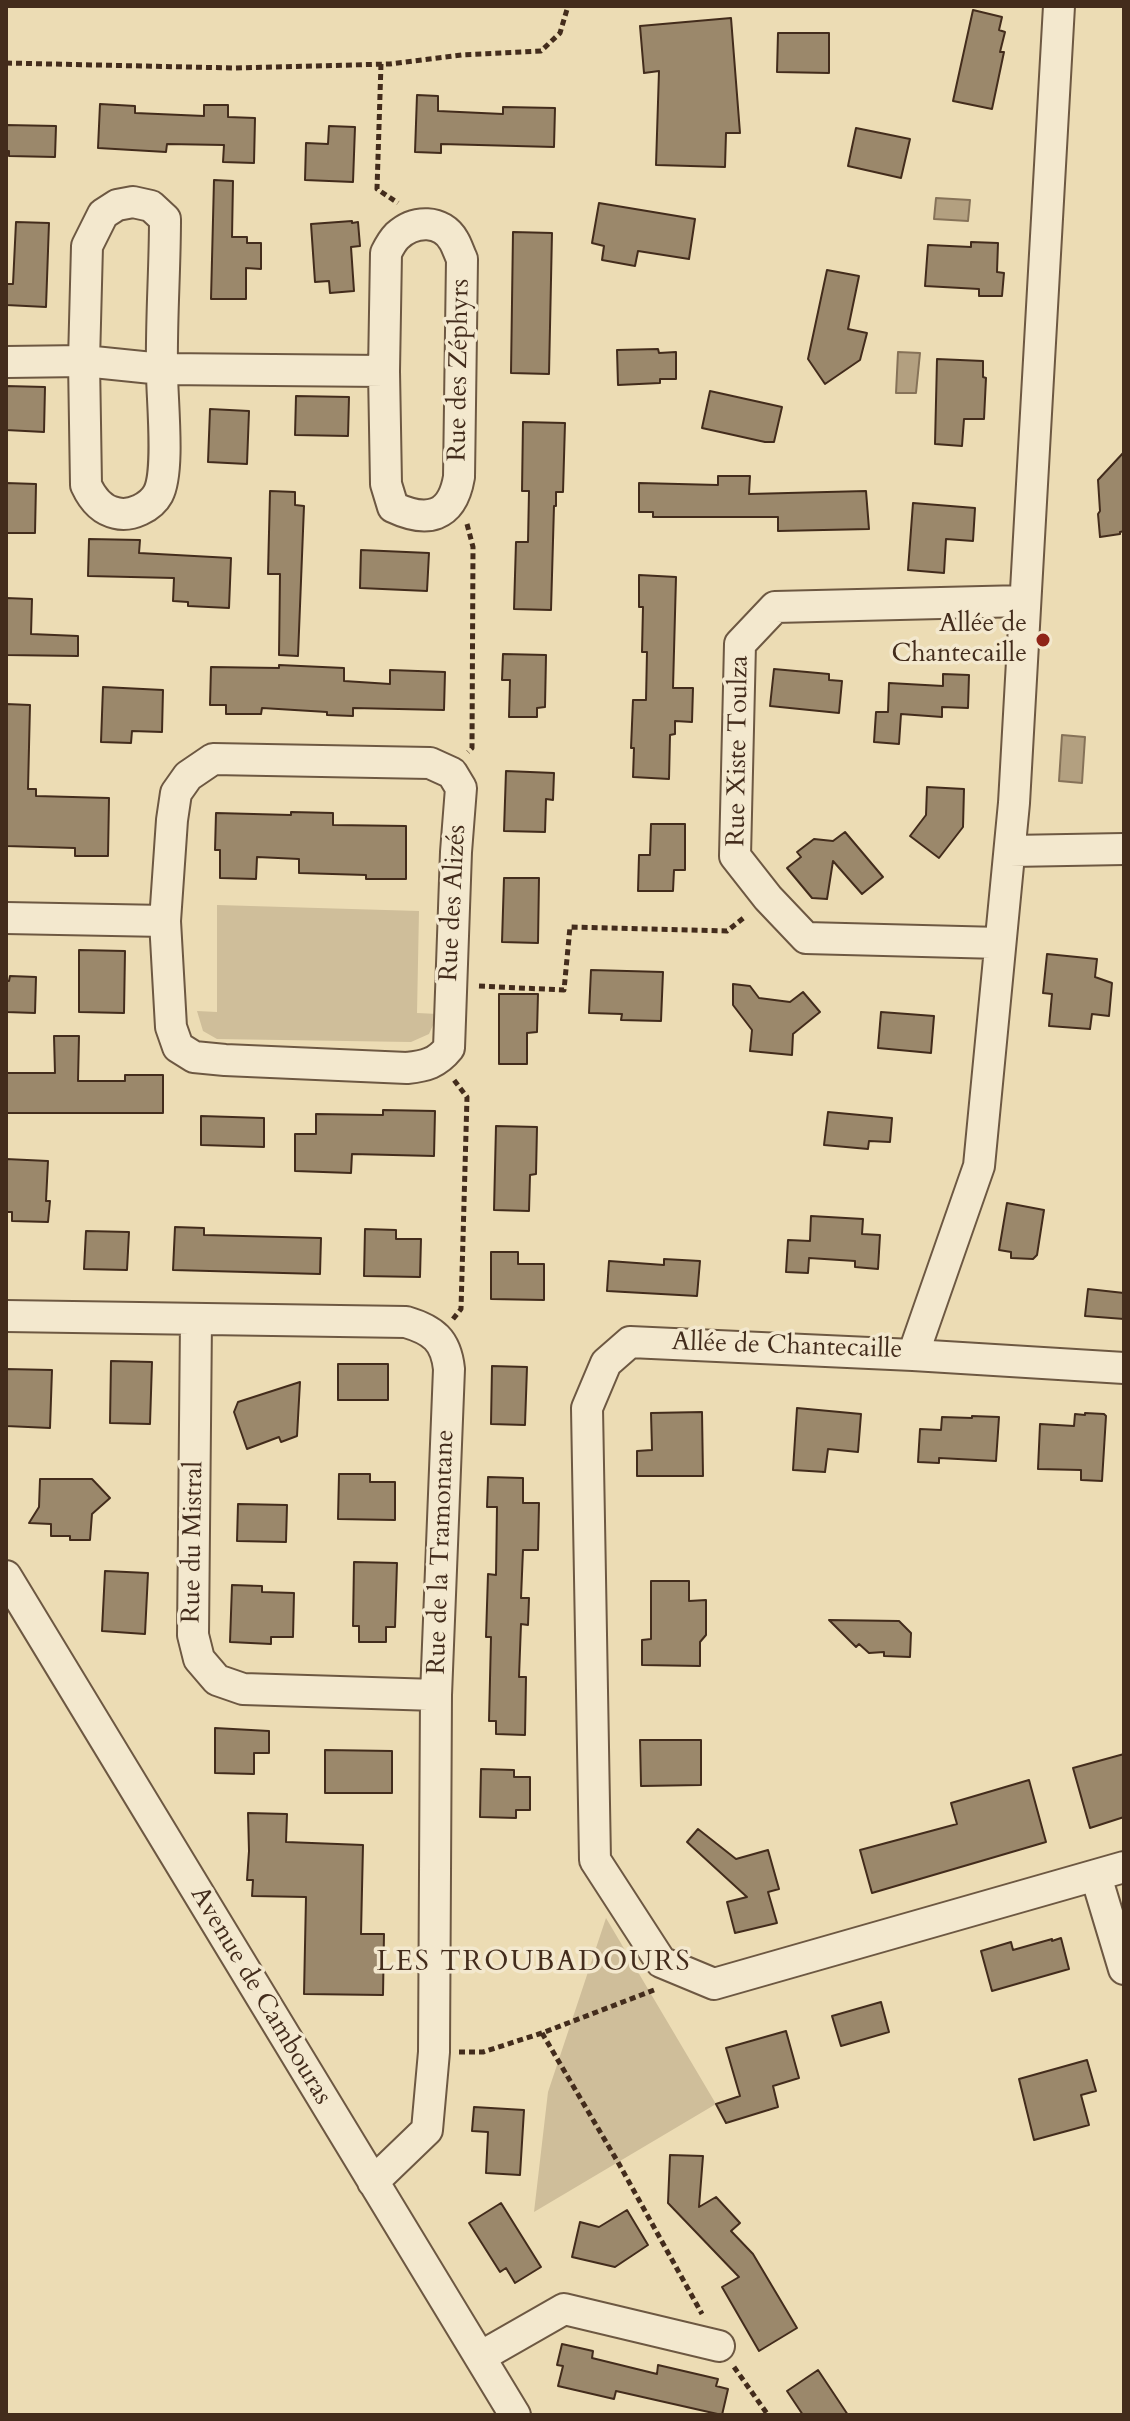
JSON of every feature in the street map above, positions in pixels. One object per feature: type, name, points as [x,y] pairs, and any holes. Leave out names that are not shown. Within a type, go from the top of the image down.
[{"type":"street","name":"Allée de Chantecaille","points":[[1059,6],[1010,851],[979,1166],[913,1355],[630,1342],[606,1363],[587,1408],[595,1860],[661,1962],[714,1984],[1110,1872]]},
{"type":"street","points":[[133,202],[151,206],[165,219],[162,369],[164,475],[159,493],[147,506],[130,513],[116,513],[94,501],[86,485],[84,361],[87,246],[103,214],[117,205],[133,202]]},
{"type":"street","name":"Rue des Zéphyrs","points":[[429,223],[442,228],[453,239],[462,259],[459,477],[457,489],[447,506],[426,518],[409,515],[393,507],[386,484],[384,371],[386,253],[396,237],[412,226],[429,223]]},
{"type":"street","points":[[6,362],[84,361],[162,369],[384,371]]},
{"type":"street","name":"Rue Xiste Toulza","points":[[1000,943],[806,938],[768,898],[735,856],[740,644],[775,607],[1024,601]]},
{"type":"street","points":[[439,1061],[423,1067],[407,1068],[194,1057],[178,1047],[171,1027],[165,921],[176,793],[188,776],[213,759],[430,763],[452,773]]},
{"type":"street","name":"Rue des Alizés","points":[[439,1061],[449,1048],[461,788],[452,773]]},
{"type":"street","points":[[1010,851],[1124,849]]},
{"type":"street","points":[[6,918],[165,921]]},
{"type":"street","points":[[6,1316],[406,1322],[423,1327],[439,1338]]},
{"type":"street","name":"Rue du Mistral","points":[[196,1320],[193,1635],[199,1659],[217,1680],[243,1689],[436,1695]]},
{"type":"street","name":"Rue de la Tramontane","points":[[373,2182],[427,2130],[434,2052],[436,1695],[449,1369],[447,1353],[439,1338]]},
{"type":"street","points":[[913,1355],[1124,1368]]},
{"type":"street","name":"Avenue de Cambouras","points":[[6,1576],[515,2415]]},
{"type":"street","points":[[1110,1872],[1124,1969]]},
{"type":"street","points":[[480,2357],[564,2309],[719,2346]]},
{"type":"path","points":[[6,63],[234,68],[381,64],[462,55],[541,51],[560,33],[568,6]]},
{"type":"path","points":[[381,64],[377,189],[429,223]]},
{"type":"path","points":[[452,773],[472,748],[473,547],[457,489]]},
{"type":"path","points":[[450,985],[564,990],[570,927],[727,931],[768,898]]},
{"type":"path","points":[[439,1061],[467,1097],[461,1309],[439,1338]]},
{"type":"path","points":[[434,2052],[483,2052],[542,2033],[691,1975]]},
{"type":"path","points":[[542,2033],[619,2164],[719,2346],[768,2415]]},
{"type":"shaded area","points":[[936,198],[970,200],[968,221],[934,219]]},
{"type":"shaded area","points":[[898,352],[920,353],[916,393],[896,393]]},
{"type":"shaded area","points":[[1062,735],[1085,737],[1082,783],[1059,781]]},
{"type":"shaded area","points":[[217,905],[419,911],[417,1013],[438,1014],[429,1034],[411,1042],[217,1039],[203,1031],[197,1011],[217,1012]]},
{"type":"shaded area","points":[[606,1918],[716,2104],[534,2212],[548,2092]]},
{"type":"building","points":[[973,10],[1002,17],[999,30],[1005,32],[992,109],[953,101]]},
{"type":"building","points":[[731,18],[740,133],[726,133],[725,167],[656,165],[659,71],[644,73],[640,26]]},
{"type":"building","points":[[778,33],[829,33],[829,73],[777,72]]},
{"type":"building","points":[[417,95],[438,96],[438,111],[503,114],[503,107],[555,108],[554,147],[441,144],[441,153],[415,152]]},
{"type":"building","points":[[100,104],[135,106],[135,113],[204,116],[204,105],[228,105],[228,117],[255,118],[254,163],[223,162],[224,145],[167,144],[166,152],[98,148]]},
{"type":"building","points":[[6,125],[56,126],[55,157],[9,156],[9,151],[6,151]]},
{"type":"building","points":[[329,126],[355,127],[353,182],[305,180],[306,143],[328,144]]},
{"type":"building","points":[[856,128],[910,139],[901,178],[848,166]]},
{"type":"building","points":[[214,180],[233,181],[232,237],[247,237],[247,243],[261,243],[261,269],[246,268],[246,299],[211,299]]},
{"type":"building","points":[[599,203],[695,219],[689,259],[638,251],[635,266],[602,260],[604,246],[592,243]]},
{"type":"building","points":[[16,222],[49,223],[46,307],[6,305],[6,284],[13,284]]},
{"type":"building","points":[[358,222],[360,246],[351,247],[354,291],[330,293],[329,281],[315,282],[311,224]]},
{"type":"building","points":[[513,232],[552,233],[549,374],[511,373]]},
{"type":"building","points":[[971,242],[998,243],[997,272],[1004,273],[1002,296],[979,296],[979,289],[925,286],[928,245],[971,247]]},
{"type":"building","points":[[827,270],[859,276],[848,329],[867,333],[860,360],[825,384],[808,359]]},
{"type":"building","points":[[658,349],[659,353],[676,352],[676,379],[618,385],[617,350]]},
{"type":"building","points":[[937,359],[983,361],[983,377],[986,378],[984,419],[964,419],[962,446],[935,444]]},
{"type":"building","points":[[6,386],[45,387],[44,432],[6,430]]},
{"type":"building","points":[[710,391],[782,407],[774,442],[702,428]]},
{"type":"building","points":[[296,396],[349,397],[348,436],[295,435]]},
{"type":"building","points":[[210,409],[249,411],[247,464],[208,462]]},
{"type":"building","points":[[523,422],[565,423],[563,492],[556,492],[554,506],[551,610],[514,609],[516,542],[528,542],[529,491],[522,491]]},
{"type":"building","points":[[1124,452],[1124,531],[1100,537],[1098,480]]},
{"type":"building","points":[[718,476],[750,476],[749,494],[866,491],[869,529],[778,531],[778,517],[653,517],[653,512],[639,512],[639,483],[718,485]]},
{"type":"building","points":[[6,483],[36,484],[35,533],[6,533]]},
{"type":"building","points":[[270,491],[295,492],[295,505],[304,506],[298,656],[279,655],[280,574],[268,574]]},
{"type":"building","points":[[913,503],[975,508],[973,541],[946,539],[944,573],[908,570]]},
{"type":"building","points":[[89,539],[140,540],[139,553],[231,558],[229,608],[188,606],[188,602],[173,601],[174,578],[88,576]]},
{"type":"building","points":[[361,550],[429,553],[427,591],[360,588]]},
{"type":"building","points":[[639,575],[676,577],[673,688],[693,688],[692,722],[675,721],[675,734],[670,735],[669,779],[633,777],[633,700],[646,700],[647,652],[642,652],[643,607],[639,607]]},
{"type":"building","points":[[6,598],[32,599],[31,634],[78,636],[78,656],[6,655]]},
{"type":"building","points":[[503,654],[546,655],[545,707],[537,708],[537,717],[509,717],[510,680],[502,680]]},
{"type":"building","points":[[279,665],[344,668],[344,681],[390,684],[390,670],[445,672],[444,710],[353,708],[353,716],[262,708],[261,714],[226,714],[226,705],[210,705],[211,667],[279,668]]},
{"type":"building","points":[[774,669],[829,674],[829,680],[842,681],[839,713],[770,706]]},
{"type":"building","points":[[943,674],[969,675],[968,708],[942,707],[942,717],[901,714],[899,744],[874,742],[876,712],[888,712],[889,683],[943,686]]},
{"type":"building","points":[[103,687],[163,690],[162,732],[132,731],[131,743],[101,742]]},
{"type":"building","points":[[6,704],[30,705],[28,789],[36,789],[36,796],[109,798],[108,856],[75,856],[75,848],[6,846]]},
{"type":"building","points":[[506,771],[554,773],[553,800],[546,799],[545,832],[504,831]]},
{"type":"building","points":[[927,787],[964,789],[963,827],[939,858],[910,836],[926,815]]},
{"type":"building","points":[[291,812],[333,813],[333,825],[406,826],[406,879],[299,873],[299,859],[257,857],[256,879],[220,878],[220,850],[215,850],[216,813],[291,815]]},
{"type":"building","points":[[651,824],[685,824],[685,870],[674,870],[673,891],[638,891],[639,855],[650,855]]},
{"type":"building","points":[[845,832],[883,877],[862,894],[833,861],[827,899],[812,898],[787,868],[801,857],[797,852],[814,839],[833,841]]},
{"type":"building","points":[[504,878],[539,878],[538,943],[502,942]]},
{"type":"building","points":[[79,950],[125,951],[124,1013],[79,1012]]},
{"type":"building","points":[[1047,954],[1097,959],[1095,977],[1112,983],[1109,1016],[1092,1014],[1090,1029],[1049,1026],[1052,994],[1043,993]]},
{"type":"building","points":[[591,970],[663,972],[661,1021],[621,1020],[622,1014],[589,1013]]},
{"type":"building","points":[[10,976],[36,977],[35,1013],[6,1012],[6,981]]},
{"type":"building","points":[[733,984],[750,986],[759,998],[790,1002],[803,992],[820,1012],[793,1034],[792,1055],[750,1051],[752,1030],[733,1005]]},
{"type":"building","points":[[499,994],[538,994],[537,1032],[527,1033],[527,1064],[499,1064]]},
{"type":"building","points":[[881,1012],[934,1016],[931,1053],[878,1048]]},
{"type":"building","points":[[54,1036],[79,1036],[78,1081],[125,1081],[125,1075],[163,1075],[163,1113],[6,1113],[6,1073],[55,1073]]},
{"type":"building","points":[[383,1110],[435,1111],[434,1156],[352,1154],[351,1173],[295,1171],[295,1134],[316,1134],[316,1114],[383,1115]]},
{"type":"building","points":[[828,1112],[892,1118],[890,1142],[869,1141],[868,1149],[824,1145]]},
{"type":"building","points":[[201,1116],[264,1118],[264,1147],[201,1145]]},
{"type":"building","points":[[496,1126],[537,1127],[536,1174],[530,1175],[529,1211],[494,1210]]},
{"type":"building","points":[[6,1159],[48,1161],[48,1222],[12,1221],[12,1212],[6,1212]]},
{"type":"building","points":[[1007,1203],[1044,1210],[1037,1255],[1033,1259],[1011,1258],[1011,1252],[999,1250]]},
{"type":"building","points":[[811,1216],[863,1219],[862,1234],[880,1235],[878,1269],[855,1267],[855,1261],[809,1258],[808,1273],[786,1272],[788,1240],[810,1241]]},
{"type":"building","points":[[175,1227],[204,1228],[204,1235],[321,1238],[320,1274],[173,1270]]},
{"type":"building","points":[[365,1229],[396,1230],[396,1239],[421,1239],[420,1277],[364,1276]]},
{"type":"building","points":[[86,1231],[129,1232],[127,1270],[84,1269]]},
{"type":"building","points":[[491,1252],[518,1252],[518,1264],[544,1264],[544,1300],[491,1299]]},
{"type":"building","points":[[664,1259],[700,1261],[697,1296],[607,1291],[609,1261],[664,1265]]},
{"type":"building","points":[[1088,1289],[1124,1293],[1124,1319],[1085,1316]]},
{"type":"building","points":[[111,1361],[152,1362],[150,1424],[110,1423]]},
{"type":"building","points":[[338,1364],[388,1364],[388,1400],[338,1400]]},
{"type":"building","points":[[492,1366],[527,1367],[525,1425],[491,1424]]},
{"type":"building","points":[[6,1369],[52,1370],[50,1428],[6,1426]]},
{"type":"building","points":[[300,1382],[297,1436],[281,1442],[279,1437],[247,1449],[234,1412],[238,1402]]},
{"type":"building","points":[[797,1408],[861,1414],[858,1452],[828,1449],[825,1472],[793,1470]]},
{"type":"building","points":[[702,1412],[703,1476],[637,1476],[637,1451],[652,1450],[651,1413]]},
{"type":"building","points":[[1075,1414],[1106,1416],[1102,1481],[1081,1480],[1081,1470],[1038,1469],[1040,1424],[1074,1426]]},
{"type":"building","points":[[942,1417],[999,1417],[996,1461],[939,1458],[939,1463],[918,1462],[920,1429],[941,1430]]},
{"type":"building","points":[[339,1474],[370,1474],[370,1482],[395,1482],[395,1520],[338,1519]]},
{"type":"building","points":[[488,1477],[523,1478],[523,1503],[539,1503],[538,1550],[523,1550],[521,1598],[529,1598],[528,1625],[521,1624],[519,1677],[526,1677],[525,1735],[496,1734],[496,1721],[489,1721],[491,1637],[486,1637],[488,1574],[496,1575],[497,1507],[487,1507]]},
{"type":"building","points":[[40,1479],[92,1479],[110,1498],[92,1514],[90,1540],[51,1536],[51,1524],[29,1523],[39,1507]]},
{"type":"building","points":[[238,1504],[287,1505],[286,1542],[237,1541]]},
{"type":"building","points":[[354,1562],[397,1563],[395,1627],[386,1627],[386,1642],[359,1642],[359,1626],[353,1626]]},
{"type":"building","points":[[105,1571],[148,1573],[145,1634],[102,1631]]},
{"type":"building","points":[[651,1581],[689,1581],[689,1601],[706,1600],[706,1635],[700,1642],[700,1666],[642,1665],[642,1640],[651,1639]]},
{"type":"building","points":[[232,1585],[262,1586],[262,1592],[294,1593],[293,1637],[271,1637],[271,1644],[230,1642]]},
{"type":"building","points":[[829,1620],[899,1621],[911,1633],[910,1657],[884,1656],[884,1652],[869,1653],[859,1644],[856,1647]]},
{"type":"building","points":[[215,1728],[269,1731],[269,1753],[254,1753],[254,1774],[215,1773]]},
{"type":"building","points":[[640,1740],[701,1740],[701,1785],[641,1786]]},
{"type":"building","points":[[325,1750],[392,1751],[392,1793],[325,1793]]},
{"type":"building","points":[[1124,1754],[1124,1817],[1090,1828],[1073,1768]]},
{"type":"building","points":[[481,1769],[514,1770],[514,1777],[530,1777],[530,1810],[516,1810],[516,1818],[480,1817]]},
{"type":"building","points":[[1029,1780],[1046,1842],[872,1893],[860,1850],[957,1824],[951,1803]]},
{"type":"building","points":[[248,1813],[287,1814],[286,1842],[363,1845],[361,1934],[384,1934],[383,1995],[304,1994],[306,1897],[252,1896],[253,1880],[247,1880]]},
{"type":"building","points":[[698,1829],[736,1859],[768,1850],[779,1889],[768,1892],[777,1923],[735,1933],[727,1902],[747,1897],[687,1842]]},
{"type":"building","points":[[1061,1938],[1069,1969],[992,1991],[981,1951],[1011,1942],[1013,1950]]},
{"type":"building","points":[[881,2002],[889,2032],[841,2046],[832,2016]]},
{"type":"building","points":[[786,2031],[799,2078],[773,2086],[778,2107],[726,2123],[716,2104],[740,2096],[726,2048]]},
{"type":"building","points":[[1087,2060],[1096,2091],[1081,2095],[1089,2125],[1034,2140],[1019,2079]]},
{"type":"building","points":[[474,2107],[524,2110],[520,2175],[486,2173],[488,2132],[472,2131]]},
{"type":"building","points":[[670,2155],[703,2156],[699,2207],[716,2197],[740,2223],[731,2231],[753,2254],[797,2328],[759,2351],[722,2287],[739,2277],[668,2203]]},
{"type":"building","points":[[501,2203],[541,2267],[515,2283],[506,2268],[500,2272],[469,2223]]},
{"type":"building","points":[[627,2210],[648,2245],[615,2267],[572,2257],[580,2222],[599,2227]]},
{"type":"building","points":[[562,2344],[593,2351],[592,2358],[657,2374],[658,2365],[718,2379],[716,2386],[728,2389],[722,2415],[616,2391],[614,2399],[558,2386],[563,2366],[557,2365]]},
{"type":"building","points":[[818,2370],[848,2415],[803,2415],[787,2391]]},
{"type":"place","name":"Allée de Chantecaille","points":[[1043,640]]},
{"type":"district","name":"LES TROUBADOURS","points":[[534,1964]]}]
